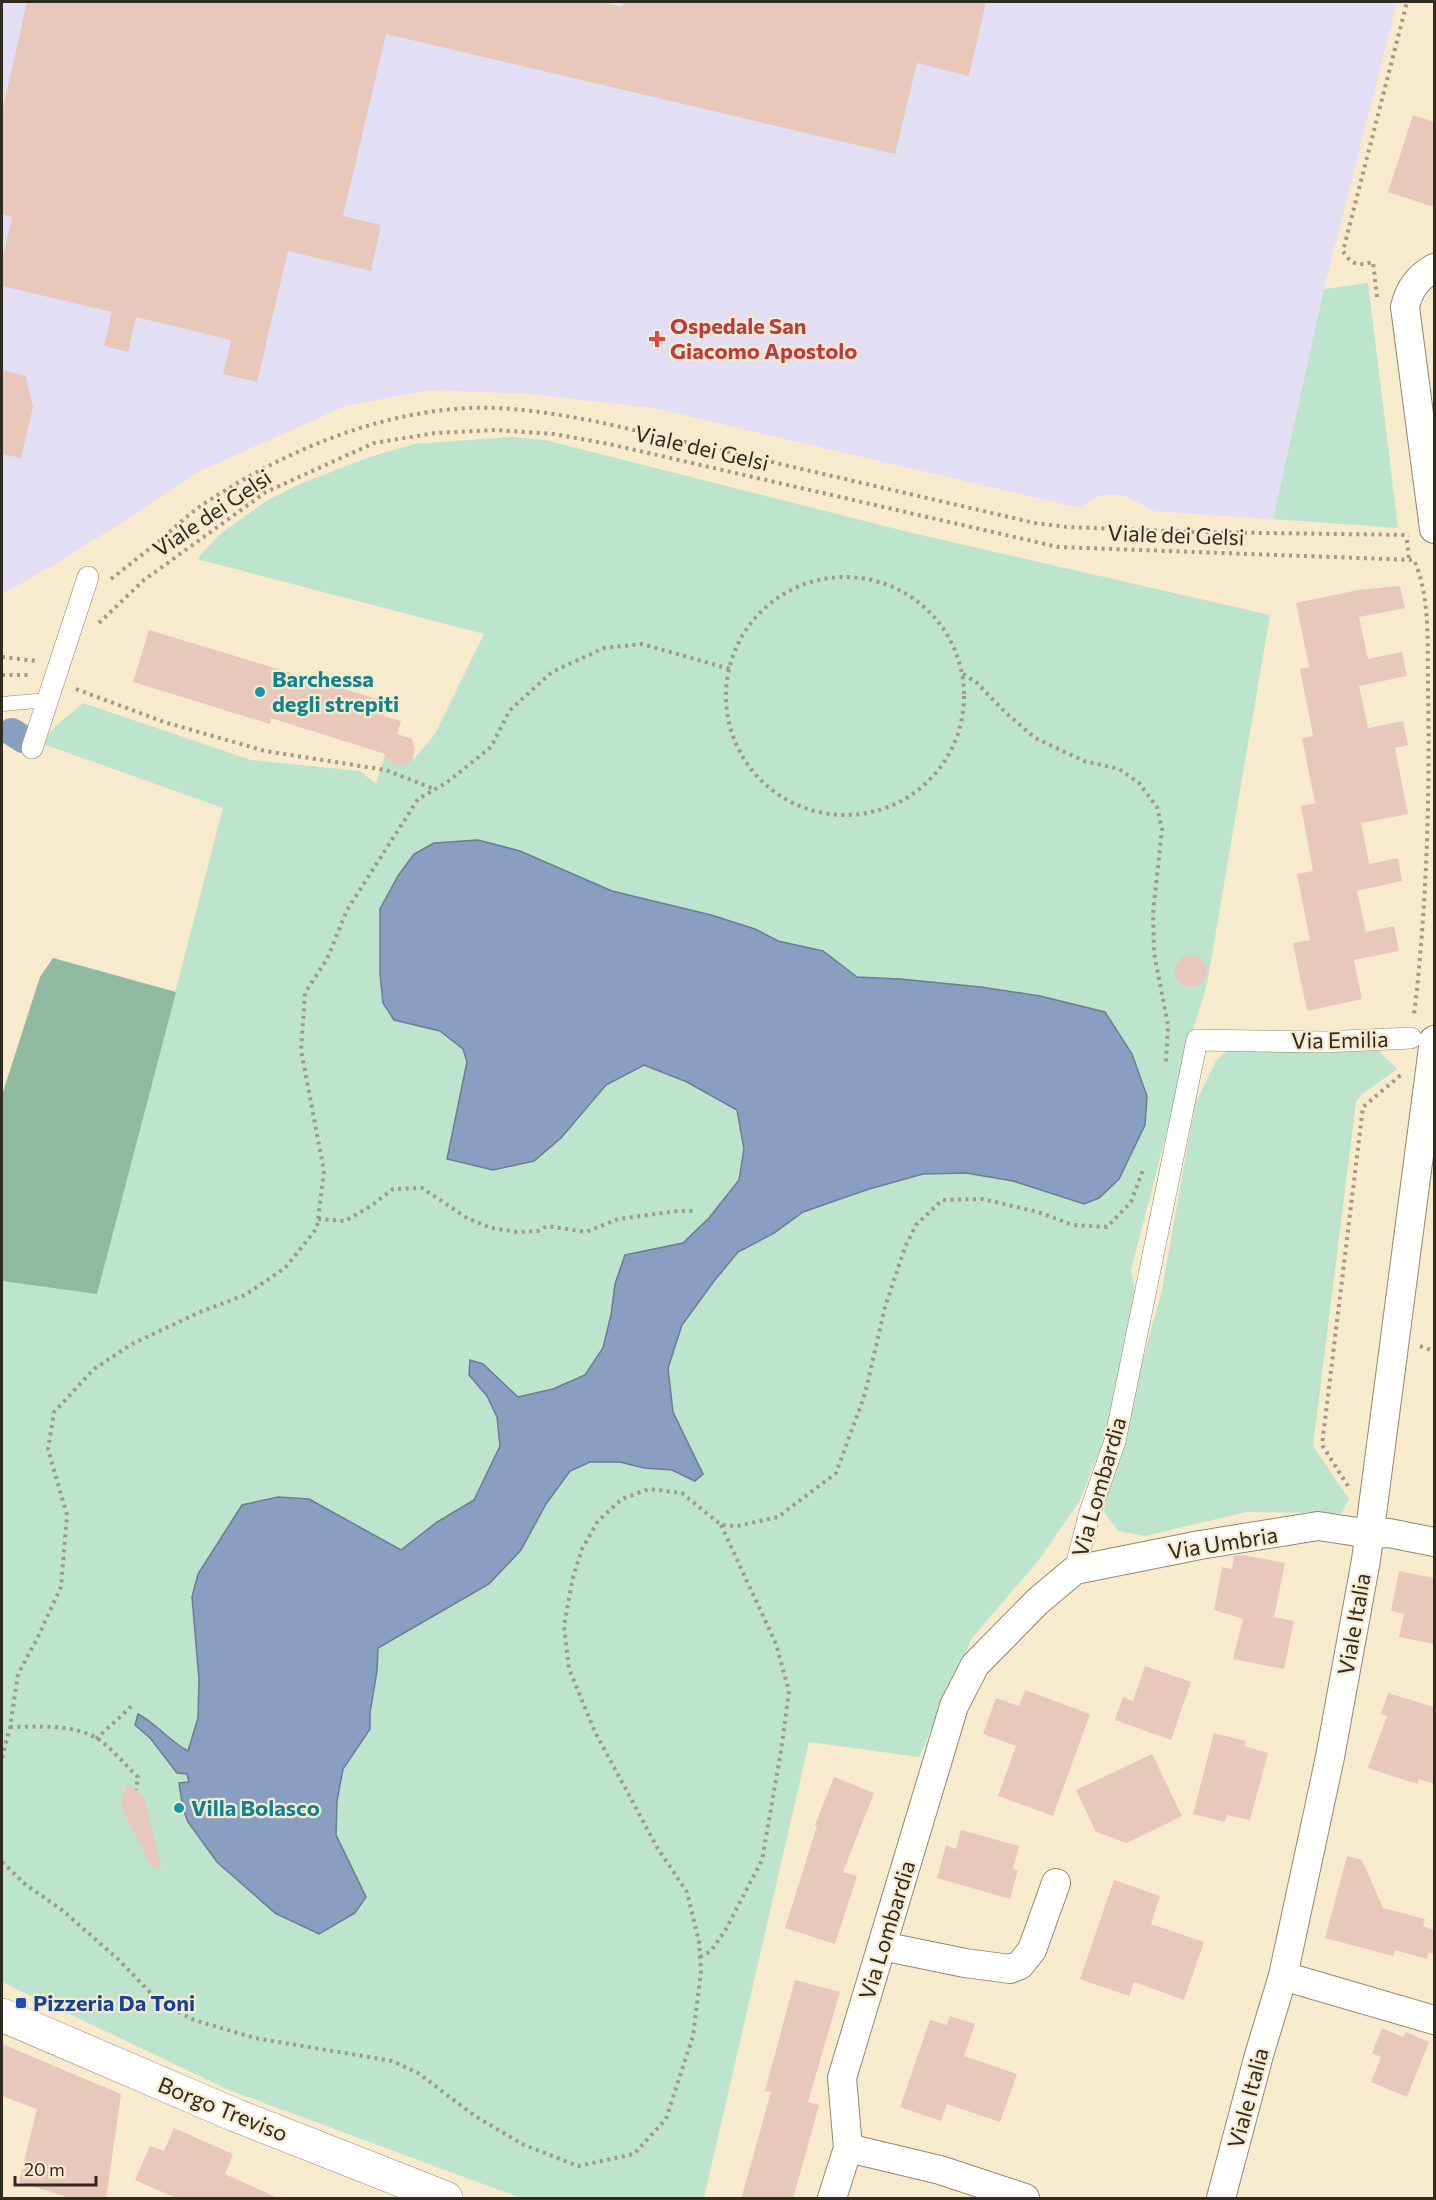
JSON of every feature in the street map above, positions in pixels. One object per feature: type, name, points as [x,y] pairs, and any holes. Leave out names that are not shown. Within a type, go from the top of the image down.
[{"type":"street","points":[[1418,533],[1405,307],[1409,293],[1417,281],[1434,268]]},
{"type":"street","points":[[32,748],[88,577]]},
{"type":"street","name":"Via Emilia","points":[[1269,1042],[1423,1039]]},
{"type":"street","name":"Viale Italia","points":[[1221,2199],[1259,2055],[1283,1976],[1330,1757],[1371,1534],[1423,1039]]},
{"type":"street","name":"Via Lombardia","points":[[832,2199],[848,2148],[842,2078],[954,1706],[975,1665],[1038,1601],[1075,1570],[1090,1512],[1115,1441],[1197,1040],[1269,1042]]},
{"type":"street","name":"Via Umbria","points":[[1075,1570],[1200,1545],[1318,1526],[1371,1534],[1389,1533],[1434,1542]]},
{"type":"street","points":[[882,1946],[965,1963],[1010,1969],[1020,1965],[1032,1950],[1056,1884]]},
{"type":"street","points":[[1283,1976],[1434,2020]]},
{"type":"street","name":"Borgo Treviso","points":[[2,2015],[235,2115],[446,2199]]},
{"type":"street","points":[[848,2148],[940,2170],[1025,2199]]},
{"type":"lane","points":[[2,704],[57,673]]},
{"type":"path","points":[[1373,262],[1362,265],[1349,260],[1343,251],[1407,2]]},
{"type":"path","points":[[81,600],[149,549],[200,506],[253,473],[334,436],[376,424],[468,408],[545,412],[599,422],[1035,523],[1067,527],[1173,531],[1418,533],[1409,560],[1414,560],[1424,590],[1429,763],[1420,958],[1423,1039],[1406,1070],[1363,1107],[1322,1445],[1353,1494]]},
{"type":"path","name":"Viale dei Gelsi","points":[[57,673],[94,627],[144,580],[266,492],[374,443],[435,433],[495,429],[576,438],[1058,547],[1409,560]]},
{"type":"path","points":[[854,577],[884,583],[912,597],[936,618],[953,644],[963,674],[965,705],[958,736],[945,764],[924,787],[898,804],[868,813],[837,816],[807,810],[779,796],[755,776],[738,749],[728,720],[726,689],[730,669],[732,658],[745,630],[766,606],[792,589],[822,579],[854,577]]},
{"type":"path","points":[[2,1758],[10,1727],[18,1674],[61,1587],[67,1515],[48,1449],[54,1412],[94,1369],[132,1344],[200,1312],[245,1295],[285,1268],[317,1228],[324,1171],[301,1050],[305,993],[327,959],[347,910],[418,799],[446,783],[491,747],[510,710],[552,672],[604,648],[642,644],[730,669]]},
{"type":"path","points":[[2,657],[57,673],[164,722],[265,751],[386,770],[435,789]]},
{"type":"path","points":[[963,674],[976,682],[1035,738],[1083,761],[1119,769],[1139,783],[1157,807],[1162,829],[1153,923],[1154,952],[1168,1025],[1166,1073]]},
{"type":"path","points":[[721,1525],[737,1526],[778,1516],[836,1473],[866,1394],[885,1307],[905,1247],[916,1225],[942,1200],[982,1199],[1038,1212],[1073,1225],[1107,1227],[1131,1202],[1148,1157]]},
{"type":"path","points":[[318,1219],[345,1221],[371,1206],[393,1189],[422,1188],[466,1218],[491,1227],[517,1232],[538,1231],[547,1226],[586,1232],[618,1219],[678,1211],[696,1211]]},
{"type":"path","points":[[1416,1345],[1434,1351]]},
{"type":"path","points":[[2,1862],[26,1885],[62,1910],[119,1960],[159,2002],[194,2020],[255,2038],[392,2061],[418,2073],[475,2116],[522,2144],[578,2166],[634,2154],[666,2118],[693,2036],[701,1972],[700,1957],[699,1942],[687,1892],[658,1849],[595,1732],[569,1669],[564,1626],[573,1577],[582,1549],[598,1521],[622,1499],[649,1489],[682,1493],[721,1525],[776,1644],[789,1691],[762,1860],[726,1929],[711,1952],[700,1957]]},
{"type":"path","points":[[96,1739],[134,1704]]},
{"type":"path","points":[[10,1727],[47,1726],[82,1732],[96,1739],[138,1777],[136,1790]]},
{"type":"shaded area","name":"Ospedale San Giacomo Apostolo","points":[[2,2],[1397,2],[1324,289],[1273,519],[1151,511],[1127,497],[1113,494],[1096,497],[1080,508],[653,408],[529,394],[431,390],[345,406],[196,473],[131,517],[2,594]]},
{"type":"green space","points":[[1368,283],[1398,528],[1273,519],[1324,289]]},
{"type":"green space","points":[[511,437],[545,440],[904,531],[1270,615],[1207,984],[1131,1270],[1137,1304],[1107,1432],[1079,1502],[1038,1561],[972,1638],[919,1757],[809,1742],[704,2198],[521,2198],[229,2090],[2,1982],[2,1281],[97,1293],[223,808],[43,744],[55,727],[83,703],[251,760],[360,771],[376,784],[385,754],[391,763],[402,766],[412,761],[435,734],[484,634],[197,559],[219,535],[266,501],[302,483],[370,457],[414,444]]},
{"type":"green space","points":[[53,958],[176,992],[97,1294],[2,1281],[2,1095],[40,977]]},
{"type":"green space","points":[[1233,1045],[1376,1048],[1397,1069],[1361,1095],[1356,1102],[1313,1446],[1349,1499],[1342,1513],[1246,1512],[1145,1536],[1118,1531],[1104,1512],[1109,1483],[1162,1290],[1195,1104],[1216,1061]]},
{"type":"water","points":[[478,840],[520,851],[612,891],[711,915],[755,929],[778,941],[823,951],[857,977],[981,987],[1040,996],[1105,1012],[1132,1054],[1147,1096],[1145,1125],[1119,1179],[1099,1198],[1084,1204],[1013,1181],[966,1173],[923,1174],[869,1189],[803,1212],[774,1233],[738,1252],[682,1325],[668,1368],[673,1412],[703,1474],[695,1481],[672,1470],[644,1468],[620,1462],[590,1462],[570,1471],[546,1504],[521,1550],[489,1584],[378,1648],[370,1729],[343,1769],[337,1801],[336,1835],[366,1897],[355,1913],[319,1934],[275,1913],[217,1862],[188,1822],[183,1809],[179,1783],[189,1782],[187,1774],[177,1773],[151,1739],[135,1725],[138,1714],[188,1751],[198,1718],[199,1679],[192,1597],[198,1574],[242,1505],[278,1497],[309,1499],[401,1550],[437,1522],[474,1500],[500,1446],[497,1417],[487,1396],[469,1375],[470,1360],[483,1364],[518,1397],[553,1389],[585,1375],[603,1348],[615,1284],[625,1255],[683,1243],[709,1218],[739,1180],[744,1149],[737,1110],[687,1082],[644,1065],[606,1085],[561,1138],[534,1161],[493,1170],[447,1159],[467,1062],[463,1049],[440,1031],[394,1020],[383,1003],[380,974],[380,909],[398,876],[414,854],[434,843]]},
{"type":"building","points":[[27,2],[600,2],[622,7],[624,2],[986,2],[969,76],[917,63],[895,154],[386,34],[343,216],[381,225],[371,271],[288,251],[257,382],[223,374],[231,340],[136,317],[128,352],[104,346],[112,312],[2,286],[2,262],[12,217],[2,214],[2,112]]},
{"type":"building","points":[[1413,115],[1434,122],[1434,207],[1388,192]]},
{"type":"building","points":[[2,370],[26,376],[33,407],[21,458],[2,454]]},
{"type":"building","points":[[1400,586],[1405,608],[1359,617],[1368,659],[1402,652],[1407,676],[1359,686],[1368,728],[1403,721],[1408,745],[1395,748],[1408,814],[1361,823],[1369,864],[1398,858],[1402,881],[1357,891],[1366,932],[1394,926],[1399,951],[1354,960],[1362,999],[1307,1011],[1293,943],[1310,940],[1297,874],[1313,871],[1301,806],[1315,803],[1302,738],[1313,736],[1300,669],[1309,667],[1296,603],[1358,590]]},
{"type":"building","name":"Barchessa degli strepiti","points":[[149,630],[387,702],[384,716],[401,721],[397,734],[412,739],[415,749],[412,761],[402,766],[391,763],[385,754],[271,718],[270,724],[133,682]]},
{"type":"building","points":[[1191,955],[1202,960],[1207,971],[1202,982],[1191,987],[1180,982],[1175,971],[1180,960]]},
{"type":"building","points":[[1243,1555],[1285,1563],[1274,1617],[1294,1621],[1284,1669],[1233,1659],[1243,1619],[1214,1610],[1222,1567],[1232,1569],[1234,1556]]},
{"type":"building","points":[[1399,1571],[1434,1578],[1434,1644],[1399,1637],[1404,1614],[1391,1611]]},
{"type":"building","points":[[1145,1666],[1191,1682],[1171,1740],[1115,1720],[1123,1697],[1133,1701]]},
{"type":"building","points":[[1025,1690],[1090,1714],[1053,1816],[998,1796],[1016,1746],[983,1734],[996,1698],[1019,1706]]},
{"type":"building","points":[[1388,1693],[1434,1707],[1434,1784],[1419,1779],[1417,1784],[1368,1768],[1387,1716],[1381,1714]]},
{"type":"building","points":[[1214,1733],[1246,1741],[1244,1746],[1268,1753],[1250,1820],[1227,1815],[1225,1822],[1193,1814]]},
{"type":"building","points":[[1152,1754],[1182,1816],[1127,1843],[1096,1832],[1076,1790]]},
{"type":"building","points":[[834,1777],[874,1793],[843,1872],[857,1876],[835,1944],[785,1928],[817,1826],[815,1825]]},
{"type":"building","points":[[127,1783],[142,1795],[145,1803],[161,1866],[153,1869],[123,1811],[121,1800]]},
{"type":"building","points":[[961,1830],[1019,1846],[1013,1869],[1018,1870],[1010,1899],[937,1878],[946,1845],[956,1849]]},
{"type":"building","points":[[1347,1856],[1362,1860],[1383,1908],[1425,1919],[1423,1926],[1434,1930],[1434,1954],[1428,1952],[1427,1959],[1395,1950],[1393,1956],[1325,1938]]},
{"type":"building","points":[[1114,1880],[1160,1896],[1151,1924],[1204,1942],[1184,2000],[1134,1982],[1129,1996],[1080,1979]]},
{"type":"building","points":[[795,1980],[840,1992],[808,2102],[819,2105],[793,2199],[741,2199],[771,2092],[765,2091]]},
{"type":"building","points":[[950,2016],[975,2024],[964,2056],[1017,2074],[1000,2122],[947,2104],[941,2121],[900,2107],[930,2020],[947,2025]]},
{"type":"building","points":[[1382,2028],[1403,2037],[1406,2032],[1429,2042],[1407,2097],[1371,2082],[1381,2057],[1372,2053]]},
{"type":"building","points":[[2,2044],[121,2094],[106,2199],[63,2199],[64,2196],[19,2182],[37,2109],[2,2096]]},
{"type":"building","points":[[174,2128],[233,2154],[225,2174],[280,2199],[178,2199],[135,2180],[150,2146],[164,2151]]},
{"type":"waterway","points":[[12,732],[23,739]]},
{"type":"place","name":"Ospedale San Giacomo Apostolo","points":[[657,339]]},
{"type":"place","name":"Barchessa degli strepiti","points":[[260,692]]},
{"type":"place","name":"Villa Bolasco","points":[[179,1808]]},
{"type":"place","name":"Pizzeria Da Toni","points":[[21,2003]]}]
